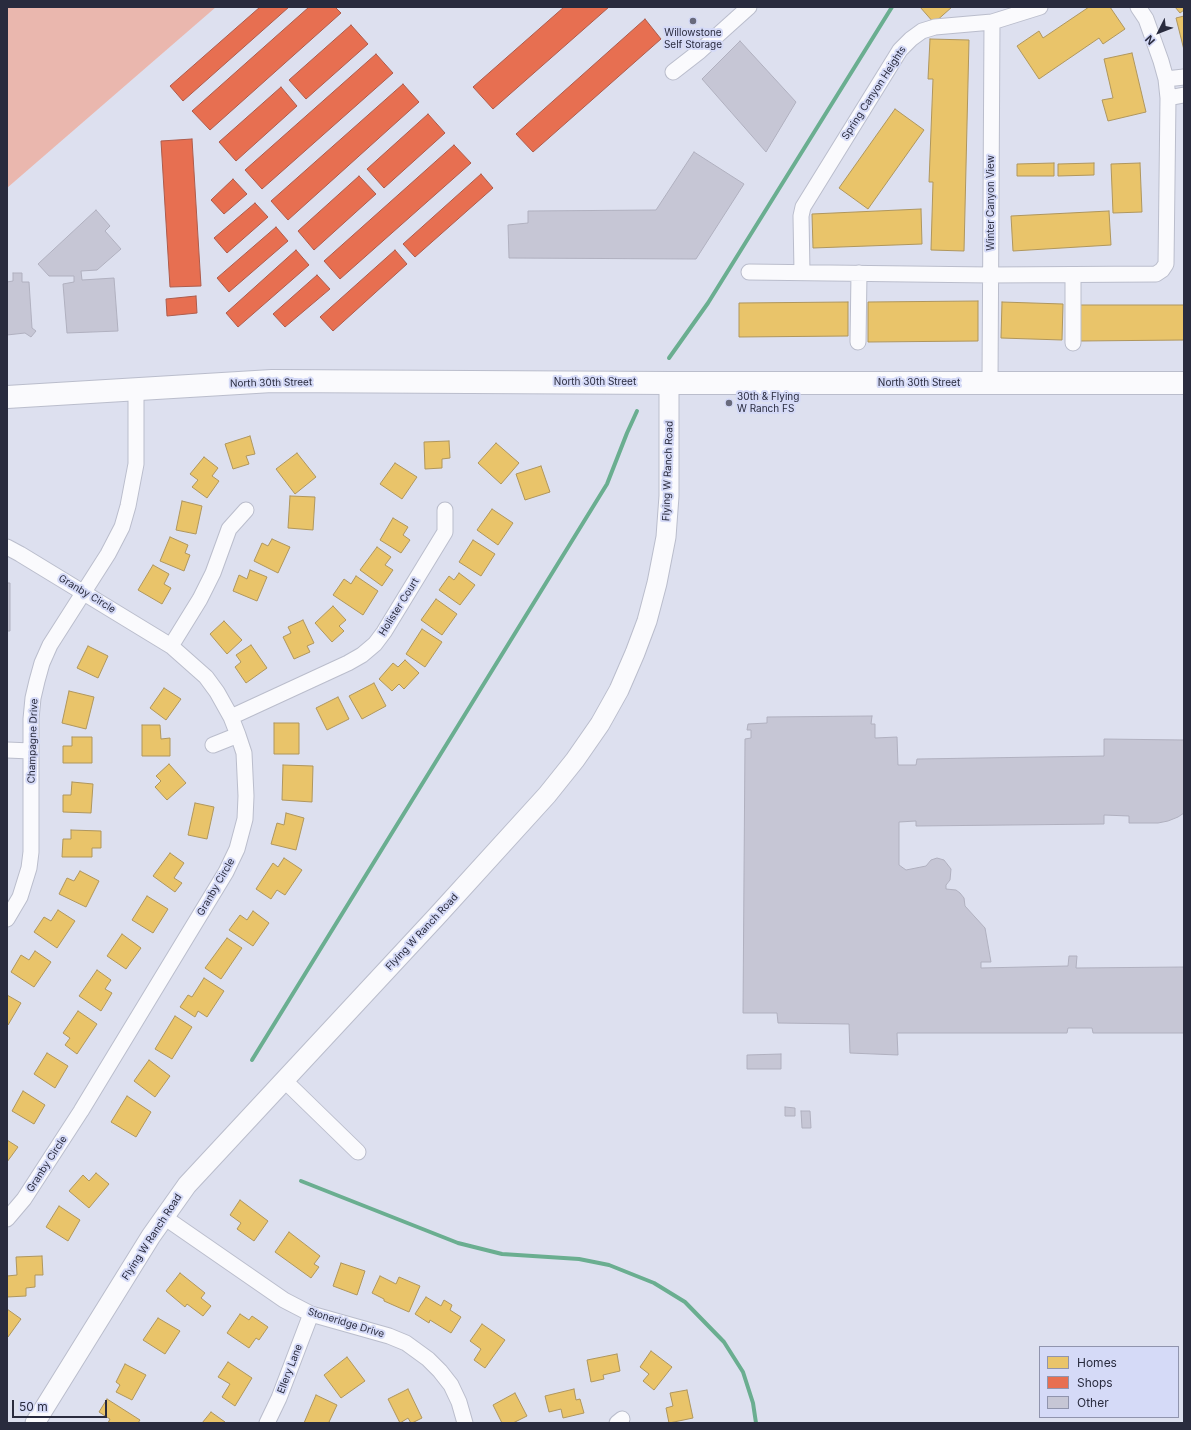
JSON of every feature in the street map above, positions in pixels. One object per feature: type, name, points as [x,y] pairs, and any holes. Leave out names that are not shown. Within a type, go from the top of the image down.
[{"type":"main road","name":"North 30th Street","points":[[7,397],[272,381],[1184,383]]},
{"type":"street","points":[[673,72],[700,51],[749,7]]},
{"type":"street","name":"Spring Canyon Heights","points":[[802,272],[801,216],[803,207],[900,50],[922,31],[935,27],[992,22],[1040,7]]},
{"type":"street","points":[[749,272],[1073,275],[1156,274],[1162,270],[1166,264],[1168,98],[1166,79],[1161,61],[1146,19],[1138,7]]},
{"type":"street","name":"Winter Canyon View","points":[[990,383],[992,22]]},
{"type":"street","points":[[1166,79],[1184,77]]},
{"type":"street","points":[[1168,98],[1184,95]]},
{"type":"street","points":[[858,342],[859,273]]},
{"type":"street","points":[[1073,275],[1073,343]]},
{"type":"street","name":"Flying W Ranch Road","points":[[35,1423],[164,1217],[187,1185],[547,796],[575,760],[600,724],[620,690],[647,621],[657,583],[666,537],[669,496],[669,383]]},
{"type":"street","name":"Champagne Drive","points":[[7,919],[20,897],[29,868],[31,852],[31,719],[33,698],[42,663],[50,646],[108,554],[122,527],[128,506],[136,464],[136,390]]},
{"type":"street","points":[[171,646],[204,592],[213,573],[229,529],[246,510]]},
{"type":"street","name":"Holister Court","points":[[231,717],[348,664],[375,644],[384,632],[445,532],[445,510]]},
{"type":"street","name":"Granby Circle","points":[[7,547],[171,646],[206,677],[217,692],[231,717],[238,735],[244,753],[246,796],[245,819],[237,849],[226,872],[81,1111],[24,1199],[7,1219]]},
{"type":"street","points":[[213,745],[238,735]]},
{"type":"street","points":[[7,750],[31,750]]},
{"type":"street","points":[[284,1080],[358,1152]]},
{"type":"street","name":"Stoneridge Drive","points":[[164,1217],[284,1300],[311,1314],[389,1336],[406,1343],[428,1358],[451,1385],[459,1402],[465,1423]]},
{"type":"street","name":"Ellery Lane","points":[[267,1423],[279,1398],[311,1314]]},
{"type":"shaded area","points":[[7,7],[216,7],[7,188]]},
{"type":"building: Homes","points":[[920,7],[952,7],[934,23]]},
{"type":"building: Homes","points":[[1089,7],[1110,7],[1125,29],[1103,44],[1099,38],[1039,79],[1017,46],[1039,31],[1043,38]]},
{"type":"building: Homes","points":[[1175,7],[1184,7],[1184,10],[1180,13]]},
{"type":"building: Homes","points":[[1184,16],[1184,50],[1176,18]]},
{"type":"building: Homes","points":[[930,39],[969,40],[964,251],[931,250],[933,182],[929,182],[933,79],[928,79]]},
{"type":"building: Homes","points":[[1132,53],[1146,112],[1108,121],[1102,100],[1113,98],[1104,59]]},
{"type":"building: Homes","points":[[895,109],[924,130],[868,209],[839,188]]},
{"type":"building: Homes","points":[[1054,163],[1054,176],[1017,176],[1017,164]]},
{"type":"building: Homes","points":[[1094,163],[1094,175],[1058,176],[1058,164]]},
{"type":"building: Homes","points":[[1140,163],[1142,212],[1113,213],[1111,164]]},
{"type":"building: Homes","points":[[921,209],[922,244],[813,248],[812,214]]},
{"type":"building: Homes","points":[[1109,211],[1111,245],[1013,251],[1011,216]]},
{"type":"building: Homes","points":[[978,301],[978,341],[868,342],[868,302]]},
{"type":"building: Homes","points":[[848,302],[848,336],[739,337],[739,303]]},
{"type":"building: Homes","points":[[1002,302],[1063,304],[1062,340],[1001,338]]},
{"type":"building: Homes","points":[[1079,305],[1184,305],[1184,340],[1080,341]]},
{"type":"building: Homes","points":[[250,436],[255,454],[246,456],[249,464],[233,469],[225,444]]},
{"type":"building: Homes","points":[[449,441],[450,458],[442,459],[442,468],[425,469],[424,442]]},
{"type":"building: Homes","points":[[496,443],[519,463],[501,484],[478,463]]},
{"type":"building: Homes","points":[[297,453],[316,477],[295,494],[276,469]]},
{"type":"building: Homes","points":[[204,457],[218,468],[212,476],[219,481],[207,498],[192,487],[198,480],[190,474]]},
{"type":"building: Homes","points":[[395,463],[417,477],[402,499],[380,484]]},
{"type":"building: Homes","points":[[541,466],[550,492],[525,500],[516,474]]},
{"type":"building: Homes","points":[[290,496],[315,497],[313,530],[288,528]]},
{"type":"building: Homes","points":[[182,501],[202,506],[196,534],[176,530]]},
{"type":"building: Homes","points":[[492,509],[513,523],[498,545],[477,530]]},
{"type":"building: Homes","points":[[393,518],[408,527],[403,535],[410,540],[401,553],[380,540]]},
{"type":"building: Homes","points":[[170,537],[188,545],[185,553],[190,555],[184,571],[160,561]]},
{"type":"building: Homes","points":[[272,539],[290,547],[278,573],[254,561],[262,543],[268,546]]},
{"type":"building: Homes","points":[[473,540],[495,554],[481,576],[459,562]]},
{"type":"building: Homes","points":[[377,547],[391,557],[385,565],[393,570],[382,586],[360,570]]},
{"type":"building: Homes","points":[[153,565],[169,574],[164,584],[171,588],[162,604],[138,590]]},
{"type":"building: Homes","points":[[250,570],[267,577],[257,601],[233,591],[239,575],[247,579]]},
{"type":"building: Homes","points":[[459,573],[475,585],[460,605],[439,590],[449,576],[454,580]]},
{"type":"building: Homes","points":[[356,576],[378,591],[363,615],[333,595],[344,579],[351,584]]},
{"type":"building: Homes","points":[[436,599],[457,614],[442,635],[421,620]]},
{"type":"building: Homes","points":[[333,606],[346,620],[339,626],[344,631],[332,642],[315,623]]},
{"type":"building: Homes","points":[[303,620],[314,643],[307,646],[310,652],[294,659],[283,637],[291,633],[288,627]]},
{"type":"building: Homes","points":[[224,621],[242,640],[227,654],[210,634]]},
{"type":"building: Homes","points":[[422,629],[442,642],[425,667],[406,654]]},
{"type":"building: Homes","points":[[251,645],[267,668],[246,683],[235,667],[241,662],[236,655]]},
{"type":"building: Homes","points":[[88,646],[108,656],[98,678],[77,668]]},
{"type":"building: Homes","points":[[405,660],[419,673],[404,689],[399,684],[392,691],[379,679],[393,663],[398,667]]},
{"type":"building: Homes","points":[[374,683],[386,706],[362,719],[349,696]]},
{"type":"building: Homes","points":[[164,688],[181,699],[166,720],[150,708]]},
{"type":"building: Homes","points":[[69,691],[94,697],[86,729],[62,723]]},
{"type":"building: Homes","points":[[338,697],[349,719],[327,730],[316,708]]},
{"type":"building: Homes","points":[[274,723],[299,723],[299,754],[274,754]]},
{"type":"building: Homes","points":[[142,725],[160,725],[161,739],[170,738],[170,756],[142,756]]},
{"type":"building: Homes","points":[[72,737],[92,737],[92,763],[63,763],[63,746],[72,746]]},
{"type":"building: Homes","points":[[169,764],[186,783],[167,800],[155,787],[161,781],[156,776]]},
{"type":"building: Homes","points":[[283,765],[313,766],[312,802],[282,800]]},
{"type":"building: Homes","points":[[72,782],[93,784],[91,813],[63,812],[63,795],[71,795]]},
{"type":"building: Homes","points":[[195,803],[214,807],[207,839],[188,835]]},
{"type":"building: Homes","points":[[286,813],[304,818],[296,850],[271,844],[277,823],[284,825]]},
{"type":"building: Homes","points":[[71,830],[101,831],[101,848],[92,848],[92,857],[62,857],[63,839],[71,839]]},
{"type":"building: Homes","points":[[170,853],[184,863],[174,878],[182,883],[175,892],[153,876]]},
{"type":"building: Homes","points":[[284,858],[302,870],[285,895],[277,890],[271,899],[256,889],[273,863],[278,867]]},
{"type":"building: Homes","points":[[80,871],[99,881],[86,907],[59,894],[67,878],[74,881]]},
{"type":"building: Homes","points":[[147,896],[168,909],[153,933],[132,920]]},
{"type":"building: Homes","points":[[58,910],[75,921],[57,948],[34,932],[44,917],[51,921]]},
{"type":"building: Homes","points":[[253,911],[269,923],[253,946],[229,930],[240,915],[247,920]]},
{"type":"building: Homes","points":[[122,934],[141,948],[126,969],[107,956]]},
{"type":"building: Homes","points":[[227,938],[242,948],[221,979],[205,968]]},
{"type":"building: Homes","points":[[35,951],[51,962],[34,987],[11,972],[21,955],[29,960]]},
{"type":"building: Homes","points":[[97,970],[111,980],[105,989],[112,993],[101,1011],[79,996]]},
{"type":"building: Homes","points":[[204,978],[224,991],[207,1017],[198,1011],[195,1017],[180,1007],[188,995],[192,997]]},
{"type":"building: Homes","points":[[7,995],[21,1003],[8,1025],[7,1024]]},
{"type":"building: Homes","points":[[78,1011],[97,1024],[77,1054],[65,1045],[70,1038],[63,1033]]},
{"type":"building: Homes","points":[[175,1016],[192,1027],[172,1059],[155,1049]]},
{"type":"building: Homes","points":[[47,1053],[68,1066],[55,1088],[34,1074]]},
{"type":"building: Homes","points":[[149,1060],[170,1076],[155,1097],[134,1081]]},
{"type":"building: Homes","points":[[23,1091],[45,1105],[34,1124],[12,1111]]},
{"type":"building: Homes","points":[[127,1096],[151,1112],[136,1137],[111,1122]]},
{"type":"building: Homes","points":[[7,1140],[18,1147],[7,1162]]},
{"type":"building: Homes","points":[[96,1173],[109,1184],[89,1208],[69,1191],[83,1175],[89,1181]]},
{"type":"building: Homes","points":[[240,1200],[268,1221],[254,1241],[237,1229],[241,1223],[230,1215]]},
{"type":"building: Homes","points":[[59,1206],[80,1220],[68,1241],[46,1227]]},
{"type":"building: Homes","points":[[289,1232],[320,1256],[314,1264],[319,1267],[311,1278],[275,1252]]},
{"type":"building: Homes","points":[[42,1256],[43,1275],[35,1275],[35,1287],[26,1288],[26,1296],[7,1297],[7,1276],[17,1275],[16,1257]]},
{"type":"building: Homes","points":[[341,1263],[365,1271],[357,1295],[333,1286]]},
{"type":"building: Homes","points":[[180,1273],[205,1293],[201,1298],[211,1306],[203,1316],[187,1304],[185,1307],[166,1291]]},
{"type":"building: Homes","points":[[380,1276],[396,1284],[399,1277],[420,1286],[409,1312],[384,1301],[384,1299],[372,1293]]},
{"type":"building: Homes","points":[[426,1297],[441,1306],[444,1300],[452,1305],[450,1310],[461,1317],[451,1333],[430,1320],[429,1323],[415,1314]]},
{"type":"building: Homes","points":[[7,1309],[21,1319],[8,1337],[7,1337]]},
{"type":"building: Homes","points":[[240,1314],[249,1320],[252,1316],[268,1327],[259,1340],[256,1338],[249,1348],[227,1333]]},
{"type":"building: Homes","points":[[158,1318],[180,1331],[165,1354],[143,1340]]},
{"type":"building: Homes","points":[[482,1324],[505,1340],[485,1368],[474,1360],[481,1349],[470,1341]]},
{"type":"building: Homes","points":[[651,1351],[672,1367],[654,1390],[643,1381],[649,1374],[640,1367]]},
{"type":"building: Homes","points":[[617,1354],[620,1371],[603,1375],[604,1379],[591,1382],[587,1360]]},
{"type":"building: Homes","points":[[347,1357],[365,1381],[341,1398],[324,1375]]},
{"type":"building: Homes","points":[[228,1362],[252,1378],[235,1406],[222,1397],[230,1384],[218,1377]]},
{"type":"building: Homes","points":[[125,1364],[146,1375],[132,1400],[116,1392],[120,1385],[116,1382]]},
{"type":"building: Homes","points":[[408,1389],[422,1418],[411,1423],[408,1418],[400,1423],[388,1399]]},
{"type":"building: Homes","points":[[574,1389],[576,1400],[580,1399],[584,1413],[563,1418],[561,1409],[549,1412],[545,1396]]},
{"type":"building: Homes","points":[[687,1390],[693,1418],[669,1423],[666,1408],[673,1406],[670,1393]]},
{"type":"building: Homes","points":[[515,1393],[527,1416],[513,1423],[502,1423],[493,1405]]},
{"type":"building: Homes","points":[[316,1395],[337,1405],[329,1422],[332,1423],[304,1423]]},
{"type":"building: Homes","points":[[107,1399],[140,1420],[138,1423],[108,1423],[110,1419],[99,1412]]},
{"type":"building: Homes","points":[[211,1412],[225,1422],[202,1423]]},
{"type":"building: Shops","points":[[260,7],[289,7],[183,101],[170,86]]},
{"type":"building: Shops","points":[[309,7],[335,7],[341,13],[210,130],[192,111]]},
{"type":"building: Shops","points":[[564,7],[609,7],[493,109],[473,87]]},
{"type":"building: Shops","points":[[645,19],[661,39],[533,152],[516,134]]},
{"type":"building: Shops","points":[[351,25],[368,44],[306,99],[289,80]]},
{"type":"building: Shops","points":[[376,54],[393,73],[262,189],[245,170]]},
{"type":"building: Shops","points":[[403,84],[419,102],[288,220],[271,201]]},
{"type":"building: Shops","points":[[281,87],[297,106],[236,161],[219,142]]},
{"type":"building: Shops","points":[[428,114],[445,133],[384,188],[367,169]]},
{"type":"building: Shops","points":[[192,139],[201,286],[170,287],[161,141]]},
{"type":"building: Shops","points":[[454,145],[471,163],[340,279],[324,261]]},
{"type":"building: Shops","points":[[481,174],[493,188],[415,257],[403,244]]},
{"type":"building: Shops","points":[[359,176],[376,194],[314,250],[298,231]]},
{"type":"building: Shops","points":[[233,179],[247,194],[224,214],[211,200]]},
{"type":"building: Shops","points":[[255,203],[268,217],[227,253],[214,238]]},
{"type":"building: Shops","points":[[276,227],[288,241],[229,292],[217,278]]},
{"type":"building: Shops","points":[[296,250],[309,265],[238,327],[226,313]]},
{"type":"building: Shops","points":[[395,250],[407,264],[333,331],[320,317]]},
{"type":"building: Shops","points":[[317,275],[330,289],[285,327],[273,314]]},
{"type":"building: Shops","points":[[196,296],[197,313],[167,316],[166,299]]},
{"type":"building: Other","points":[[740,41],[796,102],[766,152],[702,79]]},
{"type":"building: Other","points":[[694,152],[744,184],[696,259],[509,258],[508,225],[528,223],[528,211],[656,210]]},
{"type":"building: Other","points":[[96,210],[110,226],[105,231],[121,249],[97,270],[81,271],[82,280],[114,278],[118,331],[67,333],[63,284],[74,282],[74,276],[49,276],[38,264]]},
{"type":"building: Other","points":[[13,273],[22,273],[22,282],[29,282],[32,328],[36,331],[31,337],[25,333],[7,335],[7,282],[13,281]]},
{"type":"building: Other","points":[[7,583],[10,583],[10,631],[7,631]]},
{"type":"building: Other","points":[[872,716],[871,724],[875,724],[875,738],[897,737],[898,765],[916,765],[917,759],[1104,756],[1104,739],[1184,740],[1184,813],[1178,817],[1158,823],[1129,823],[1129,816],[1104,815],[1104,824],[916,826],[916,821],[899,822],[899,865],[906,870],[926,866],[931,860],[937,858],[944,860],[951,869],[950,880],[946,885],[946,889],[956,890],[960,893],[964,898],[965,906],[985,928],[991,962],[981,962],[981,968],[1068,966],[1069,956],[1077,956],[1076,968],[1184,967],[1184,1033],[1093,1033],[1092,1028],[1068,1028],[1067,1033],[897,1033],[898,1055],[850,1053],[849,1024],[778,1023],[777,1013],[743,1013],[745,739],[751,738],[751,730],[747,730],[748,724],[767,723],[767,717]]},
{"type":"building: Other","points":[[781,1054],[781,1069],[747,1069],[747,1055]]},
{"type":"building: Other","points":[[785,1107],[795,1108],[795,1116],[785,1116]]},
{"type":"building: Other","points":[[801,1111],[810,1111],[811,1128],[802,1128]]},
{"type":"waterway","points":[[669,358],[708,303],[892,7]]},
{"type":"waterway","points":[[252,1060],[607,484],[637,411]]},
{"type":"waterway","points":[[301,1181],[458,1243],[502,1254],[579,1259],[609,1265],[654,1283],[685,1302],[724,1342],[743,1372],[753,1403],[756,1423]]},
{"type":"place","name":"Willowstone Self Storage","points":[[693,21]]},
{"type":"place","name":"30th & Flying W Ranch FS","points":[[729,403]]}]
